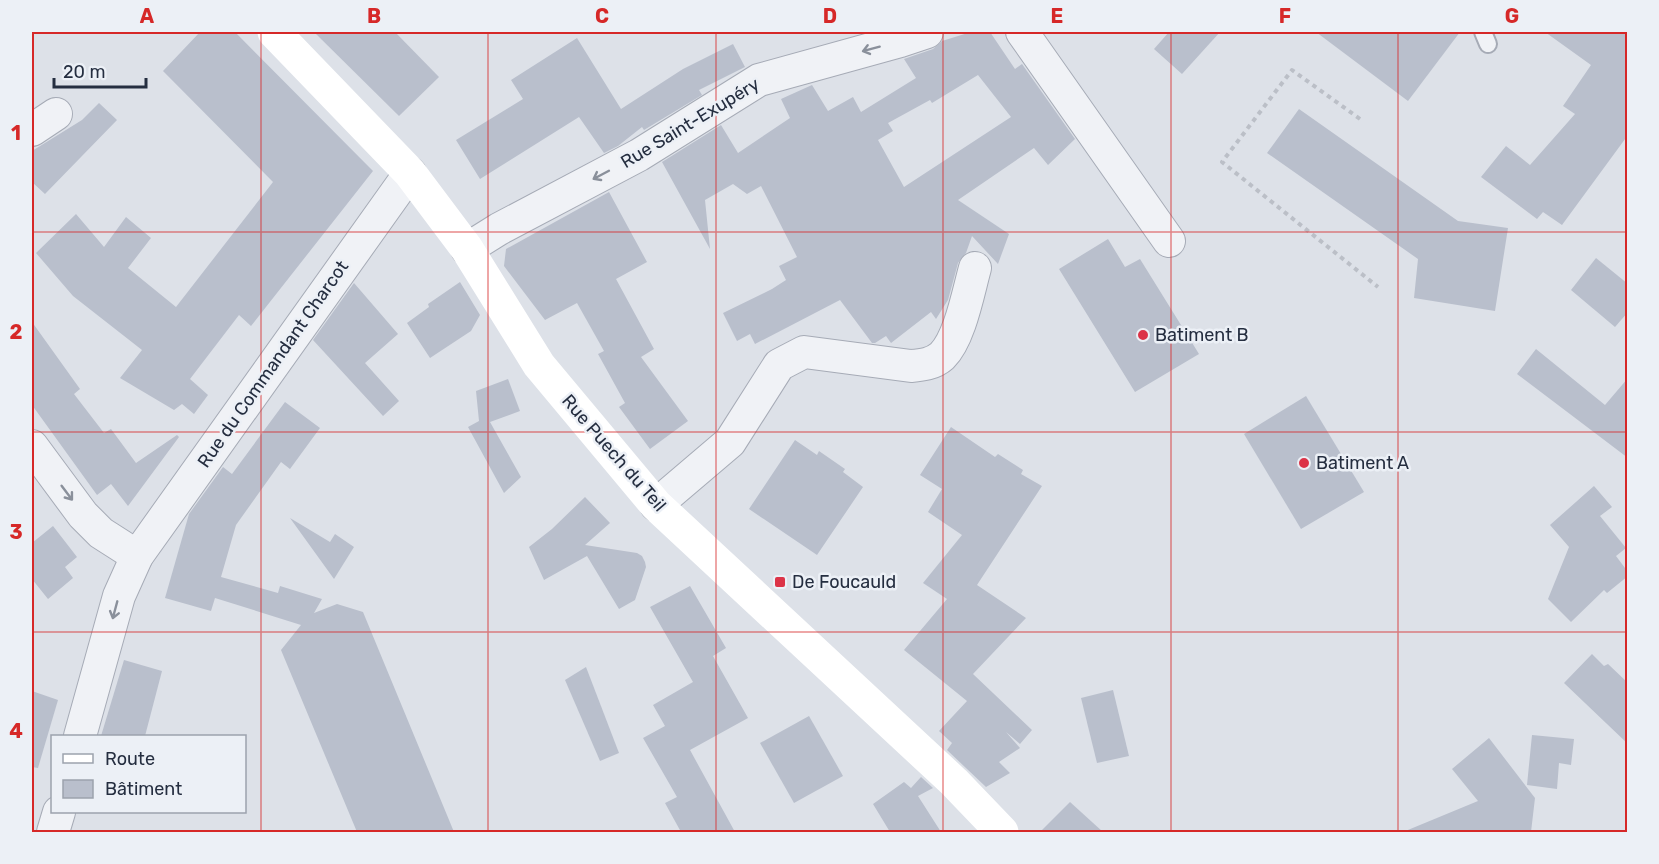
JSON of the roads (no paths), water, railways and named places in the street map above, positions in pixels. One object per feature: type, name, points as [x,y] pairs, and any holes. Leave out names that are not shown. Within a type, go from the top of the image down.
[{"type":"street","name":"Rue Puech du Teil","points":[[274,32],[410,173],[467,249],[539,365],[656,505],[954,782],[998,831]]},
{"type":"street","name":"Rue Saint-Exupéry","points":[[467,249],[499,229],[639,155],[759,80],[927,32]]},
{"type":"street","points":[[1022,32],[1169,241]]},
{"type":"street","name":"Rue du Commandant Charcot","points":[[80,735],[119,596],[136,556],[410,173]]},
{"type":"street","points":[[656,505],[730,442],[779,365],[804,352],[911,366],[926,365],[941,357],[954,338],[975,268]]},
{"type":"street","points":[[32,446],[83,515],[101,533],[136,556]]},
{"type":"street","points":[[53,832],[59,813]]},
{"type":"place","name":"Batiment B","points":[[1143,335]]},
{"type":"place","name":"Batiment A","points":[[1304,463]]},
{"type":"place","name":"De Foucauld","points":[[780,582]]}]
